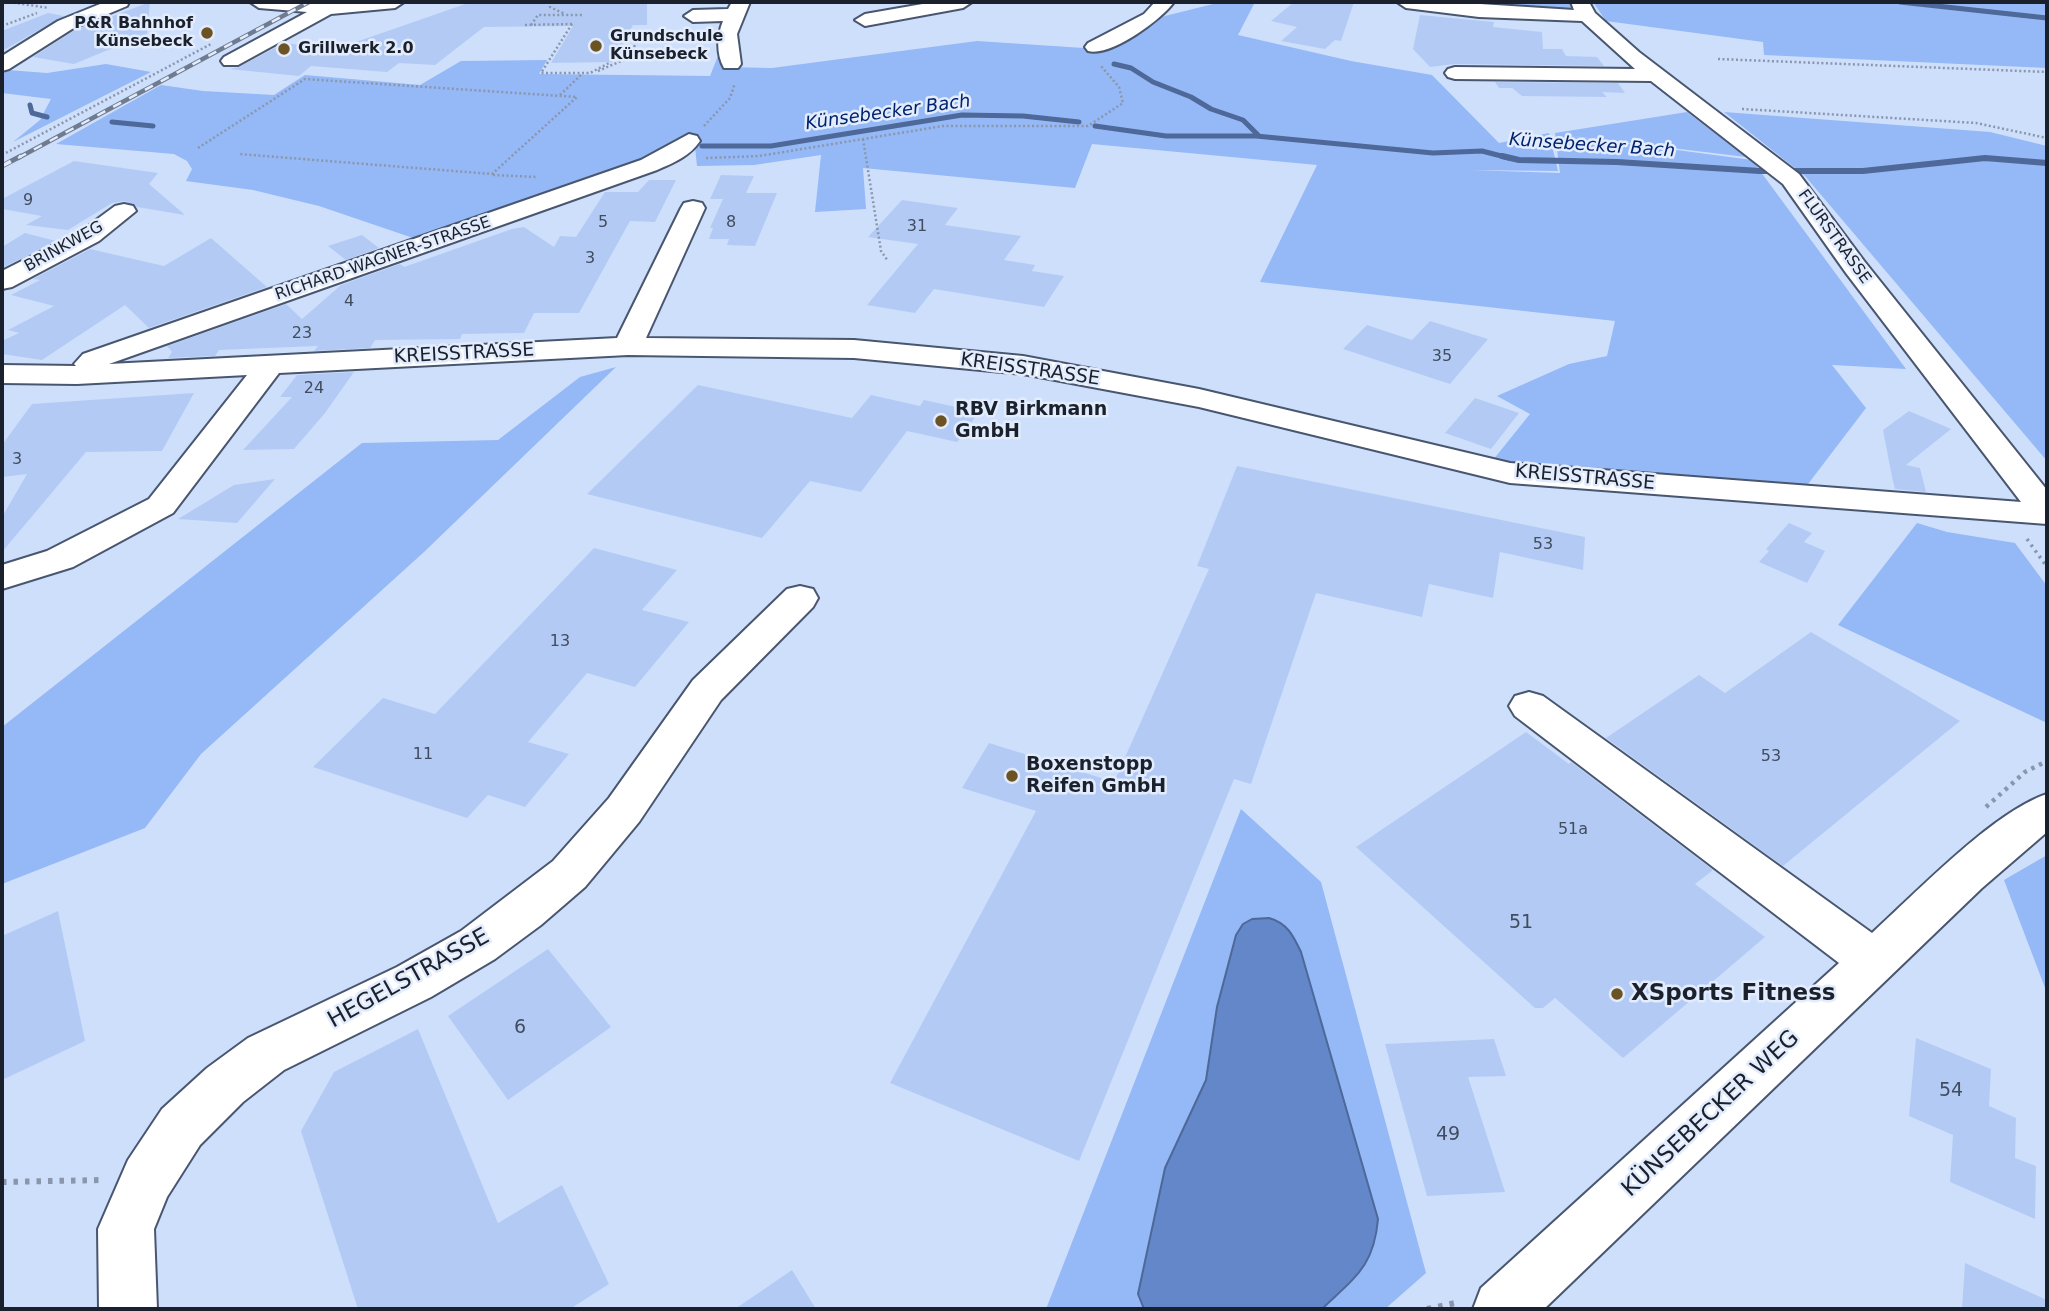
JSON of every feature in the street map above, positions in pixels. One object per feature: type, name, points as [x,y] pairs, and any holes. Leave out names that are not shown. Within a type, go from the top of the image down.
[{"type":"street","points":[[2,65],[65,25],[120,2]]},
{"type":"street","points":[[259,2],[326,9],[357,8],[395,2]]},
{"type":"street","points":[[865,20],[963,2]]},
{"type":"street","points":[[1096,47],[1151,18],[1165,2]]},
{"type":"street","points":[[1406,2],[1470,10],[1583,9]]},
{"type":"street","points":[[693,16],[738,8]]},
{"type":"street","points":[[732,64],[727,34],[738,8]]},
{"type":"street","points":[[230,61],[326,9]]},
{"type":"street","name":"FLURSTRASSE","points":[[1583,9],[1656,75],[1783,172],[2047,513]]},
{"type":"street","points":[[1455,73],[1656,75]]},
{"type":"street","name":"RICHARD-WAGNER-STRASSE","points":[[77,375],[93,360],[638,169],[680,148]]},
{"type":"street","points":[[628,346],[693,208]]},
{"type":"street","name":"BRINKWEG","points":[[2,281],[90,236],[124,211]]},
{"type":"street","name":"KREISSTRASSE","points":[[3,375],[77,375],[628,346],[854,349],[1023,365],[1199,398],[1510,473],[2047,513]]},
{"type":"street","points":[[2,577],[60,559],[161,506],[270,365]]},
{"type":"street","name":"HEGELSTRASSE","points":[[128,1309],[126,1229],[147,1179],[181,1127],[225,1085],[266,1054],[414,982],[478,945],[525,911],[569,874],[624,810],[707,690],[800,598]]},
{"type":"street","points":[[1529,706],[1873,961]]},
{"type":"street","name":"KÜNSEBECKER WEG","points":[[1502,1309],[1966,875],[2026,824],[2047,811]]},
{"type":"path","points":[[552,2],[552,8],[569,15]]},
{"type":"path","points":[[2,26],[50,8]]},
{"type":"path","points":[[531,25],[538,15],[582,15]]},
{"type":"path","points":[[524,25],[572,24],[541,73],[590,73],[622,62],[641,36]]},
{"type":"path","points":[[2,155],[212,44]]},
{"type":"path","points":[[550,46],[559,45]]},
{"type":"path","points":[[680,148],[701,159],[759,156],[943,126],[1088,126],[1123,103],[1123,92],[1100,65],[1096,47]]},
{"type":"path","points":[[1718,59],[2047,72]]},
{"type":"path","points":[[590,73],[611,62]]},
{"type":"path","points":[[559,96],[583,73]]},
{"type":"path","points":[[198,148],[304,79],[577,97],[492,174],[239,154]]},
{"type":"path","points":[[723,106],[730,98]]},
{"type":"path","points":[[1699,107],[1976,123],[2047,138]]},
{"type":"path","points":[[863,139],[881,251],[888,261]]},
{"type":"path","points":[[2,1182],[147,1179]]},
{"type":"shaded area","points":[[1221,2],[1255,2],[1238,35],[1351,61],[1432,75],[1499,143],[1549,133],[1558,171],[1469,170],[1560,173],[1555,133],[1687,112],[1746,157],[1564,135],[1752,160],[1906,369],[1832,365],[1866,408],[1805,488],[1525,466],[1493,460],[1530,414],[1497,396],[1569,364],[1607,356],[1615,321],[1260,282],[1317,165],[1092,144],[1075,188],[863,168],[866,209],[815,212],[821,155],[754,165],[697,166],[695,147],[669,145],[643,161],[419,240],[319,206],[253,190],[186,181],[192,169],[187,161],[174,154],[56,144],[161,85],[203,91],[274,95],[305,75],[420,85],[461,61],[547,60],[539,74],[710,76],[718,56],[721,56],[726,67],[772,68],[977,41],[1099,49],[1157,18]]},
{"type":"shaded area","points":[[1426,2],[1574,2],[1576,7],[1562,11]]},
{"type":"shaded area","points":[[1593,2],[2047,2],[2047,68],[1764,55],[1763,42],[1606,21]]},
{"type":"shaded area","points":[[106,64],[151,72],[13,142],[40,120],[51,99],[2,93],[2,74],[8,70],[47,73]]},
{"type":"shaded area","points":[[1724,112],[1990,132],[2047,146],[2047,461],[1805,176]]},
{"type":"shaded area","points":[[616,367],[424,552],[201,754],[145,828],[2,884],[2,727],[362,443],[498,440],[580,377]]},
{"type":"shaded area","points":[[1917,523],[1947,532],[2015,543],[2047,586],[2047,723],[1838,625]]},
{"type":"shaded area","points":[[1241,809],[1321,882],[1426,1273],[1385,1309],[1046,1309]]},
{"type":"shaded area","points":[[2047,855],[2047,993],[2004,880]]},
{"type":"shaded area","points":[[1269,918],[1289,931],[1301,952],[1378,1219],[1372,1249],[1353,1280],[1322,1309],[1144,1309],[1138,1294],[1165,1168],[1206,1080],[1217,1007],[1236,935],[1243,924],[1252,919]]},
{"type":"building","points":[[150,2],[147,34],[74,64],[33,57],[73,31]]},
{"type":"building","points":[[471,2],[647,2],[647,25],[633,25],[613,62],[551,63],[573,26],[484,27],[435,65],[399,63],[387,72],[311,66],[299,76],[229,69],[239,67],[284,43],[336,49]]},
{"type":"building","points":[[1294,2],[1354,2],[1341,41],[1335,40],[1325,49],[1281,41],[1297,27],[1271,21]]},
{"type":"building","points":[[48,13],[64,16],[2,51],[2,31]]},
{"type":"building","points":[[1420,15],[1494,22],[1493,27],[1542,32],[1543,49],[1562,49],[1566,56],[1597,57],[1604,66],[1455,64],[1430,67],[1413,49]]},
{"type":"building","points":[[1495,82],[1618,83],[1625,93],[1602,92],[1607,97],[1522,96],[1512,88],[1499,88]]},
{"type":"building","points":[[74,161],[158,173],[149,184],[185,215],[137,207],[125,201],[112,203],[68,230],[26,225],[42,216],[2,209],[2,199]]},
{"type":"building","points":[[721,175],[754,176],[746,193],[777,193],[755,246],[727,245],[729,239],[709,239],[713,228],[710,228],[723,199],[710,199]]},
{"type":"building","points":[[649,180],[676,180],[655,222],[630,221],[579,313],[534,313],[524,333],[462,334],[460,339],[375,340],[370,348],[314,351],[318,346],[219,350],[215,356],[168,358],[172,352],[167,346],[286,304],[302,319],[341,285],[400,264],[404,267],[512,229],[524,227],[554,247],[560,236],[576,237],[605,192],[638,192]]},
{"type":"building","points":[[902,200],[958,208],[945,225],[1021,236],[1004,260],[1035,265],[1032,271],[1064,276],[1044,307],[934,289],[915,313],[867,305],[918,244],[868,237]]},
{"type":"building","points":[[25,233],[56,241],[2,268],[2,247]]},
{"type":"building","points":[[362,235],[379,248],[346,260],[328,246]]},
{"type":"building","points":[[211,238],[267,287],[149,328],[125,305],[42,360],[2,354],[2,341],[19,333],[8,330],[54,306],[11,295],[40,280],[33,279],[90,249],[164,266]]},
{"type":"building","points":[[1430,321],[1488,339],[1450,384],[1343,349],[1367,325],[1412,340]]},
{"type":"building","points":[[354,372],[325,413],[294,449],[243,450],[292,397],[280,397],[297,375]]},
{"type":"building","points":[[698,385],[852,418],[871,395],[920,406],[924,400],[979,412],[957,442],[907,431],[861,492],[810,481],[762,538],[587,494]]},
{"type":"building","points":[[194,393],[162,451],[86,452],[2,552],[2,517],[27,474],[2,477],[2,445],[32,404]]},
{"type":"building","points":[[1475,398],[1519,413],[1491,449],[1445,433]]},
{"type":"building","points":[[1909,411],[1951,429],[1906,465],[1920,468],[1926,492],[1895,489],[1892,477],[1883,430]]},
{"type":"building","points":[[1237,466],[1585,537],[1583,570],[1500,552],[1493,598],[1429,584],[1422,617],[1316,593],[1251,784],[1234,779],[1079,1161],[890,1083],[1036,811],[962,788],[989,743],[1114,782],[1209,569],[1197,566]]},
{"type":"building","points":[[275,479],[237,523],[178,519],[234,485]]},
{"type":"building","points":[[1789,523],[1812,533],[1804,542],[1825,551],[1807,583],[1759,562],[1769,551],[1766,549]]},
{"type":"building","points":[[594,548],[677,570],[642,610],[689,622],[635,687],[587,673],[528,742],[569,754],[525,807],[488,795],[467,818],[313,767],[383,698],[435,714]]},
{"type":"building","points":[[1811,632],[1960,721],[1783,866],[1606,738],[1699,675],[1725,693]]},
{"type":"building","points":[[1526,732],[1569,764],[1571,762],[1713,870],[1695,884],[1765,937],[1623,1058],[1555,998],[1543,1008],[1535,1008],[1356,847]]},
{"type":"building","points":[[58,911],[85,1041],[2,1080],[2,936]]},
{"type":"building","points":[[548,949],[611,1027],[508,1100],[448,1016]]},
{"type":"building","points":[[418,1029],[498,1223],[562,1185],[609,1284],[570,1309],[358,1309],[301,1131],[334,1072]]},
{"type":"building","points":[[1916,1038],[1991,1069],[1989,1106],[2016,1118],[2015,1158],[2036,1166],[2035,1219],[1950,1182],[1953,1135],[1909,1116]]},
{"type":"building","points":[[1494,1039],[1506,1076],[1468,1077],[1505,1192],[1427,1196],[1385,1044]]},
{"type":"building","points":[[1965,1263],[2047,1300],[2047,1309],[1962,1309]]},
{"type":"building","points":[[792,1270],[816,1309],[735,1309]]},
{"type":"waterway","points":[[1900,2],[2047,18]]},
{"type":"waterway","points":[[1114,64],[1131,68],[1153,82],[1191,97],[1211,109],[1243,120],[1259,136]]},
{"type":"waterway","name":"Künsebecker Bach","points":[[30,105],[32,113],[47,117]]},
{"type":"waterway","name":"Künsebecker Bach","points":[[702,146],[771,146],[962,115],[1023,116],[1079,122]]},
{"type":"waterway","name":"Künsebecker Bach","points":[[112,122],[153,126]]},
{"type":"waterway","name":"Künsebecker Bach","points":[[1095,126],[1166,136],[1256,136],[1433,153],[1482,151],[1509,158]]},
{"type":"waterway","name":"Künsebecker Bach","points":[[1502,156],[1519,160],[1617,162],[1760,171],[1863,171],[1985,158],[2047,163]]},
{"type":"railway","points":[[18,158],[309,2]]},
{"type":"railway","points":[[2,166],[21,156]]},
{"type":"place","name":"P&R Bahnhof Künsebeck","points":[[207,33]]},
{"type":"place","name":"Grundschule Künsebeck","points":[[596,46]]},
{"type":"place","name":"Grillwerk 2.0","points":[[284,49]]},
{"type":"place","name":"RBV Birkmann GmbH","points":[[941,421]]},
{"type":"place","name":"Boxenstopp Reifen GmbH","points":[[1012,776]]},
{"type":"place","name":"XSports Fitness","points":[[1617,994]]}]
